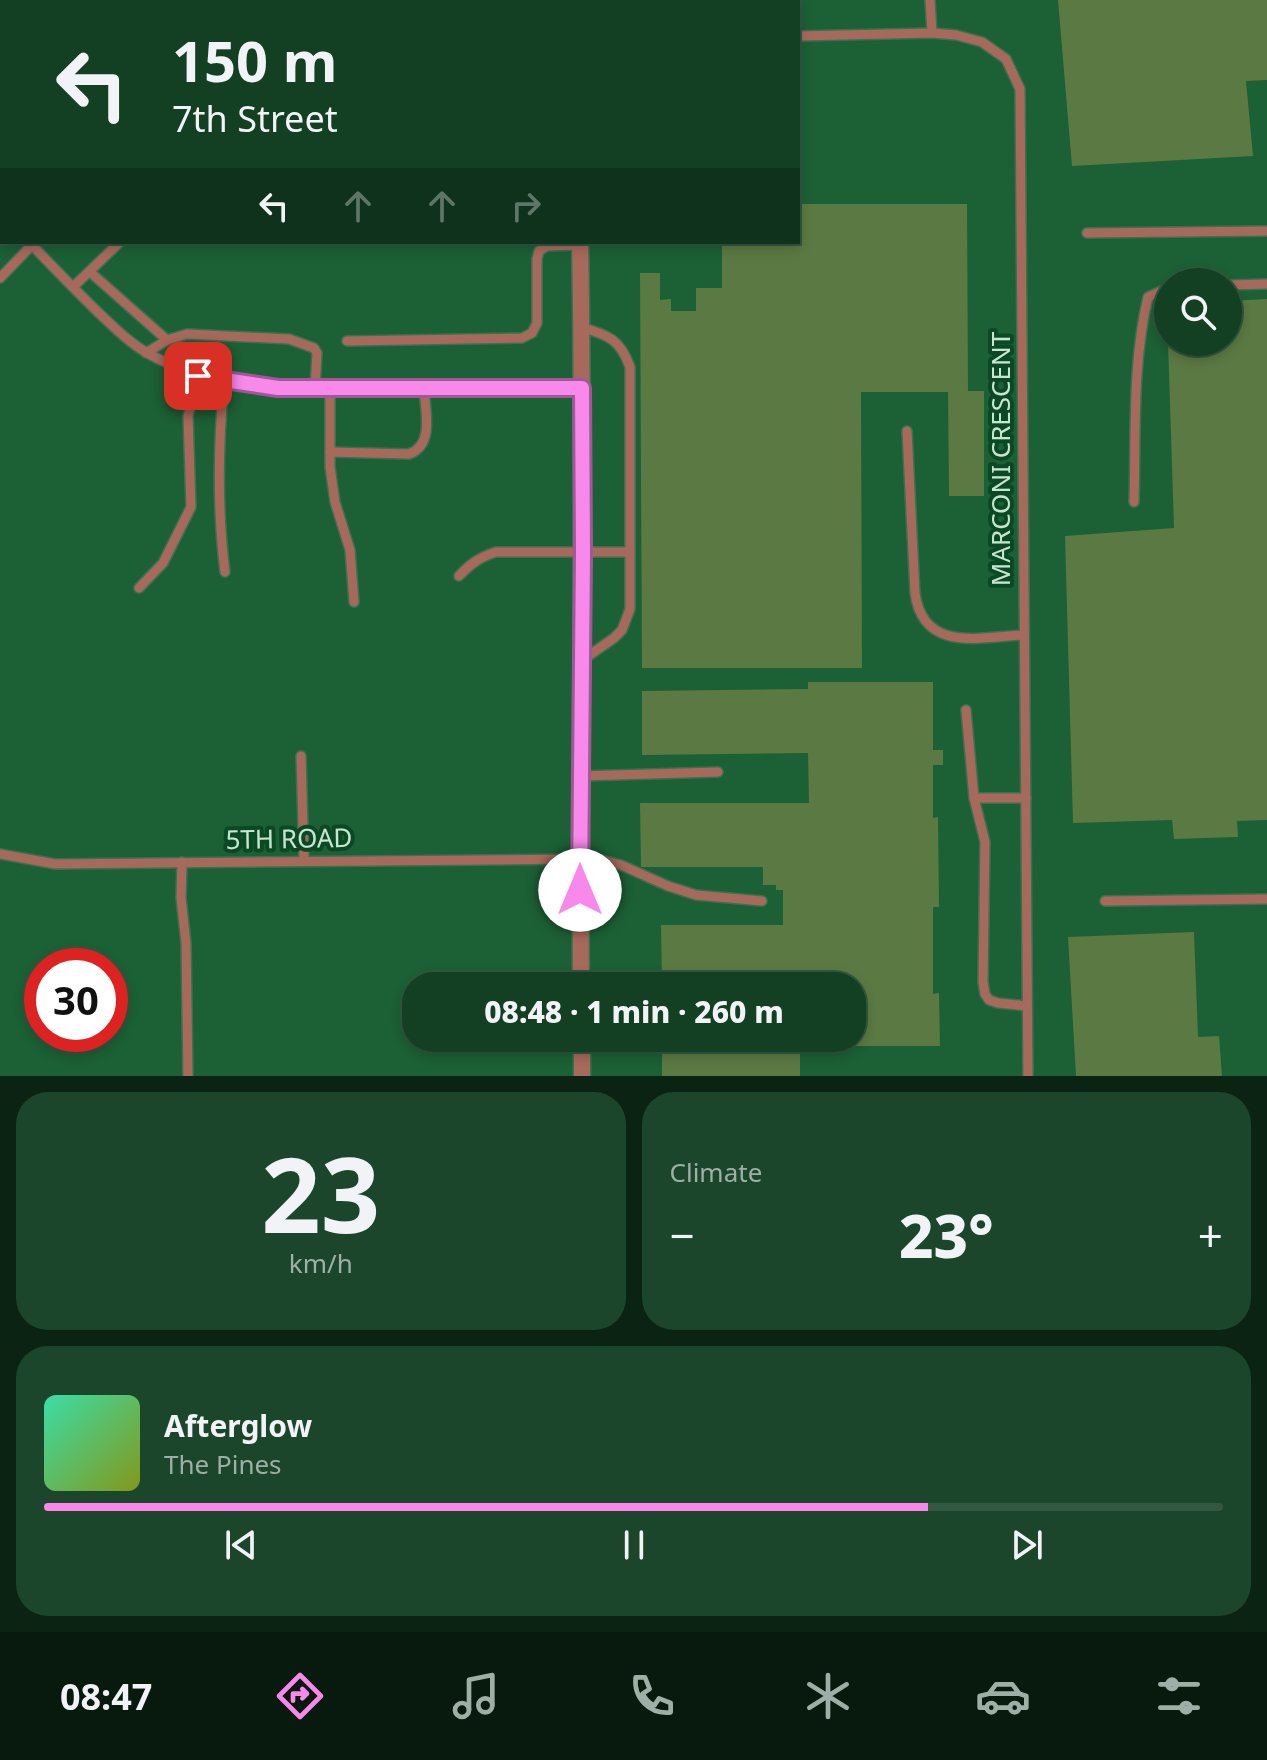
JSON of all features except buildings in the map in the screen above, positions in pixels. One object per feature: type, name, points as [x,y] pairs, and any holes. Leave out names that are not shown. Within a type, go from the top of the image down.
[{"type":"street","points":[[580,244],[583,552],[581,972]]},
{"type":"street","points":[[582,1052],[582,1076]]},
{"type":"lane","points":[[930,0],[932,33]]},
{"type":"lane","name":"MARCONI CRESCENT","points":[[800,36],[956,35],[982,42],[1006,59],[1020,89],[1028,1076]]},
{"type":"lane","points":[[1087,233],[1267,231]]},
{"type":"lane","points":[[0,278],[31,244],[126,338],[146,353],[198,376],[224,381],[315,389],[582,388]]},
{"type":"lane","points":[[73,287],[118,244]]},
{"type":"lane","points":[[347,341],[522,338],[532,333],[537,323],[539,251],[547,246],[580,244]]},
{"type":"lane","points":[[90,272],[167,340]]},
{"type":"lane","points":[[1242,285],[1267,284]]},
{"type":"lane","points":[[1134,502],[1138,348],[1148,297],[1154,294]]},
{"type":"lane","points":[[581,327],[605,334],[624,350],[630,367],[630,609],[622,630],[581,661]]},
{"type":"lane","points":[[146,353],[167,340],[187,334],[289,339],[306,344],[317,353],[315,389]]},
{"type":"lane","points":[[139,588],[163,563],[191,507],[188,416],[198,376]]},
{"type":"lane","points":[[224,381],[219,506],[225,572]]},
{"type":"lane","points":[[330,388],[330,467],[335,502],[350,550],[354,602]]},
{"type":"lane","points":[[330,452],[415,452],[426,439],[424,388]]},
{"type":"lane","points":[[907,431],[915,593],[922,618],[933,630],[945,636],[1024,635]]},
{"type":"lane","points":[[459,576],[482,556],[496,552],[630,552]]},
{"type":"lane","points":[[966,710],[974,798],[985,842],[985,994],[989,1000],[998,1003],[1027,1006]]},
{"type":"lane","points":[[301,756],[304,861]]},
{"type":"lane","points":[[581,776],[718,772]]},
{"type":"lane","points":[[974,798],[1026,798]]},
{"type":"lane","name":"5TH ROAD","points":[[0,854],[55,864],[602,860],[696,895],[762,901]]},
{"type":"lane","points":[[182,862],[188,1076]]},
{"type":"lane","points":[[1105,901],[1267,899]]},
{"type":"shaded area","points":[[800,0],[1267,0],[1267,1076],[0,1076],[0,244],[800,244]]},
{"type":"route","points":[[198,376],[278,388],[582,388],[580,890]]}]
